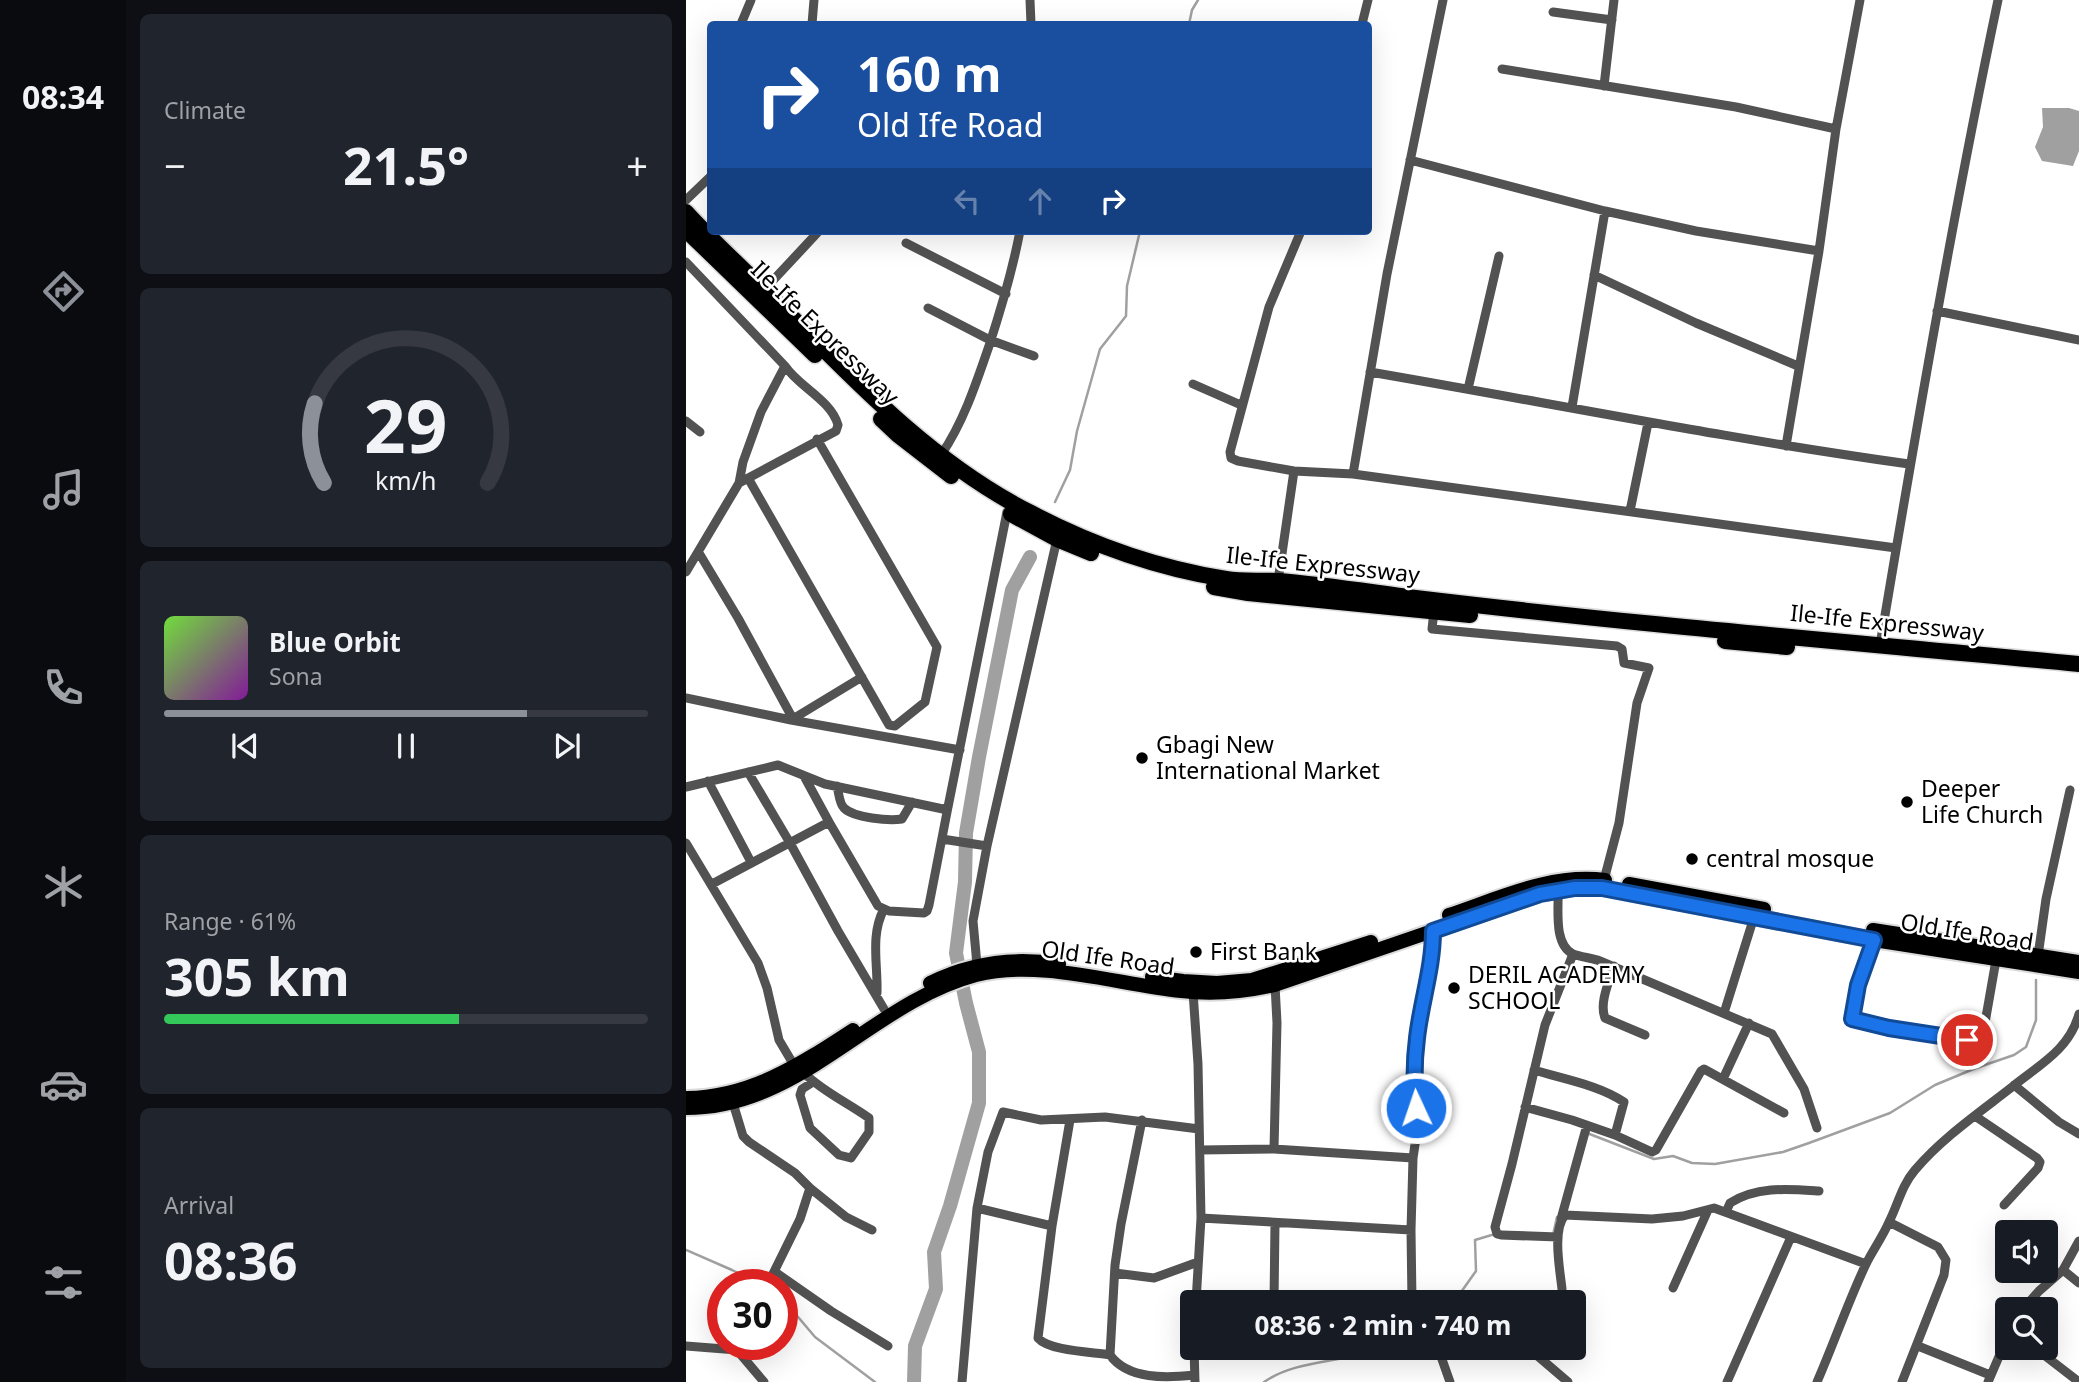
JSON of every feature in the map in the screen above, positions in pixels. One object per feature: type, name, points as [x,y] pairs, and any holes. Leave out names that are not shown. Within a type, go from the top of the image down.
[{"type":"highway","name":"Ile-Ife Expressway","points":[[686,212],[707,229]]},
{"type":"highway","name":"Ile-Ife Expressway","points":[[686,230],[898,435],[960,482],[1057,539],[1130,566],[1207,586],[1260,594],[2079,674]]},
{"type":"highway","name":"Ile-Ife Expressway","points":[[713,235],[850,376],[899,422],[941,455],[1029,513],[1121,553],[1231,580],[1278,581],[1488,606],[2079,664]]},
{"type":"main road","name":"Old Ife Road","points":[[1026,965],[1193,992],[1231,992],[1275,985],[1358,951],[1538,885],[1574,878],[1604,880],[1814,924],[1874,940],[2079,972]]},
{"type":"main road","name":"Old Ife Road","points":[[686,1098],[731,1093],[804,1074],[884,1009],[960,974],[1004,971],[1026,965],[1183,981],[1230,983],[1252,980],[1433,931],[1558,890],[1602,888],[1754,918],[1814,924],[2079,962]]},
{"type":"main road","name":"Old Ife Road","points":[[686,1108],[733,1103],[758,1096],[804,1074],[889,1017],[960,974]]},
{"type":"street","points":[[742,21],[750,0]]},
{"type":"street","points":[[812,21],[814,0]]},
{"type":"street","points":[[1030,0],[1031,21]]},
{"type":"street","points":[[1363,21],[1368,0]]},
{"type":"street","points":[[1353,474],[1410,160],[1443,0]]},
{"type":"street","points":[[1604,86],[1614,0]]},
{"type":"street","points":[[1786,446],[1819,251],[1836,129],[1860,0]]},
{"type":"street","points":[[1880,645],[1909,464],[1998,0]]},
{"type":"street","points":[[1553,12],[1612,20]]},
{"type":"street","points":[[1502,69],[1737,107],[1836,129]]},
{"type":"street","points":[[1410,160],[1605,211],[1696,231],[1819,251]]},
{"type":"street","points":[[686,200],[707,180]]},
{"type":"street","points":[[1572,407],[1605,211]]},
{"type":"street","points":[[765,289],[815,235]]},
{"type":"street","points":[[941,455],[972,395],[1006,294],[1019,235]]},
{"type":"street","points":[[1299,235],[1269,307],[1241,405],[1231,458],[1294,471],[1353,474],[1896,548]]},
{"type":"street","points":[[906,243],[1006,294]]},
{"type":"street","points":[[1468,389],[1499,257]]},
{"type":"street","points":[[686,262],[785,366],[793,378],[834,414],[838,422],[836,431],[743,480],[686,572]]},
{"type":"street","points":[[1594,275],[1696,323],[1798,366]]},
{"type":"street","points":[[928,308],[990,340],[1034,356]]},
{"type":"street","points":[[1937,311],[2079,340]]},
{"type":"street","points":[[785,366],[761,412],[743,462],[743,480],[891,727],[891,737]]},
{"type":"street","points":[[1370,372],[1572,407],[1648,424],[1909,464]]},
{"type":"street","points":[[1193,384],[1241,405]]},
{"type":"street","points":[[686,421],[701,432]]},
{"type":"street","points":[[1630,511],[1648,424]]},
{"type":"street","points":[[817,439],[937,647],[925,702],[891,727]]},
{"type":"street","points":[[1278,581],[1294,471]]},
{"type":"street","points":[[804,776],[871,896],[884,909],[910,913],[928,911],[1007,512]]},
{"type":"street","points":[[960,974],[973,921],[985,846],[1057,539]]},
{"type":"street","points":[[699,553],[738,618],[792,720]]},
{"type":"street","points":[[1434,611],[1432,629],[1617,646],[1622,649],[1624,663],[1649,668],[1637,703],[1619,823],[1604,880]]},
{"type":"street","points":[[792,720],[862,677]]},
{"type":"street","points":[[686,698],[960,750]]},
{"type":"street","points":[[686,787],[778,765],[837,786],[943,809],[948,807]]},
{"type":"street","points":[[748,772],[884,1009]]},
{"type":"street","points":[[708,781],[751,862]]},
{"type":"street","points":[[837,786],[844,807],[850,812],[872,817],[902,819],[912,802]]},
{"type":"street","points":[[2038,956],[2046,899],[2070,790]]},
{"type":"street","points":[[712,884],[829,822]]},
{"type":"street","points":[[944,839],[985,846]]},
{"type":"street","points":[[686,843],[758,964],[767,988],[779,1040],[804,1074],[869,1118],[869,1132],[851,1158],[839,1154],[810,1128],[800,1095],[804,1074]]},
{"type":"street","points":[[1558,890],[1560,937],[1564,947],[1573,954],[1614,967],[1772,1034],[1804,1088],[1817,1128]]},
{"type":"street","points":[[877,995],[876,937],[877,925],[884,909]]},
{"type":"street","points":[[1724,1013],[1754,918]]},
{"type":"street","points":[[1412,1290],[1413,1158],[1418,1124],[1415,1072],[1417,1038],[1427,994],[1433,931]]},
{"type":"street","points":[[1874,940],[1858,985],[1852,1019],[1889,1028],[1976,1042],[1982,1040],[1996,960]]},
{"type":"street","points":[[1558,1237],[1501,1236],[1497,1234],[1495,1227],[1545,1025],[1573,954]]},
{"type":"street","points":[[1614,967],[1602,1006],[1603,1014],[1605,1018],[1645,1035]]},
{"type":"street","points":[[1275,985],[1275,1149]]},
{"type":"street","points":[[1193,992],[1202,1218],[1197,1290]]},
{"type":"street","points":[[1817,1382],[1866,1264],[1889,1222],[1906,1182],[1915,1170],[1975,1116],[2045,1064],[2076,1026],[2079,1014]]},
{"type":"street","points":[[1723,1079],[1749,1023]]},
{"type":"street","points":[[1534,1070],[1599,1090],[1623,1102],[1615,1135]]},
{"type":"street","points":[[1525,1107],[1587,1125],[1646,1150],[1656,1150],[1701,1071],[1707,1070],[1784,1113]]},
{"type":"street","points":[[2014,1085],[2059,1122],[2079,1134]]},
{"type":"street","points":[[733,1103],[743,1136],[749,1143],[795,1172],[846,1217],[872,1230]]},
{"type":"street","points":[[962,1382],[977,1208],[988,1152],[1003,1112],[1041,1120],[1070,1120],[1084,1116],[1142,1120],[1199,1129]]},
{"type":"street","points":[[1975,1116],[2037,1158],[2040,1163],[2004,1205]]},
{"type":"street","points":[[1070,1120],[1052,1226],[1038,1338],[1041,1342],[1060,1348],[1110,1355],[1120,1366],[1170,1378],[1195,1378],[1194,1360]]},
{"type":"street","points":[[1110,1355],[1121,1224],[1142,1120]]},
{"type":"street","points":[[1562,1289],[1558,1237],[1587,1125]]},
{"type":"street","points":[[1200,1150],[1275,1149],[1413,1158]]},
{"type":"street","points":[[776,1269],[800,1219],[810,1188]]},
{"type":"street","points":[[1726,1212],[1730,1203],[1748,1193],[1777,1189],[1819,1191]]},
{"type":"street","points":[[977,1208],[1052,1226]]},
{"type":"street","points":[[1562,1219],[1565,1215],[1652,1219],[1683,1216],[1714,1208],[1866,1264]]},
{"type":"street","points":[[1673,1289],[1707,1210]]},
{"type":"street","points":[[1202,1218],[1411,1230]]},
{"type":"street","points":[[1889,1222],[1938,1247],[1946,1260],[1944,1275],[1902,1382]]},
{"type":"street","points":[[1275,1223],[1275,1290]]},
{"type":"street","points":[[1727,1382],[1791,1237]]},
{"type":"street","points":[[2034,1297],[2063,1270],[2079,1241]]},
{"type":"street","points":[[1115,1273],[1154,1278],[1198,1262]]},
{"type":"street","points":[[2063,1270],[2079,1283]]},
{"type":"street","points":[[798,1288],[888,1346]]},
{"type":"street","points":[[686,1346],[707,1346]]},
{"type":"street","points":[[1918,1346],[1989,1379],[1997,1360]]},
{"type":"street","points":[[748,1360],[764,1382]]},
{"type":"street","points":[[1442,1360],[1450,1382]]},
{"type":"street","points":[[1542,1360],[1567,1382]]},
{"type":"street","points":[[2051,1360],[2079,1382]]},
{"type":"shaded area","points":[[2042,108],[2069,108],[2079,111],[2079,151],[2073,166],[2042,161],[2035,147],[2043,127]]},
{"type":"waterway","points":[[1190,21],[1198,0]]},
{"type":"waterway","points":[[1055,502],[1070,470],[1077,431],[1100,349],[1126,316],[1127,286],[1139,235]]},
{"type":"waterway","points":[[914,1382],[915,1346],[936,1289],[934,1252],[979,1103],[979,1052],[956,953],[965,882],[966,833],[1012,590],[1030,557]]},
{"type":"waterway","points":[[1587,1133],[1654,1159],[1673,1156],[1692,1163],[1715,1164],[1783,1152],[1890,1113],[1935,1085],[2014,1055],[2026,1047],[2036,1020],[2036,980]]},
{"type":"waterway","points":[[1553,1235],[1557,1217]]},
{"type":"waterway","points":[[1463,1290],[1476,1271],[1475,1240],[1495,1234]]},
{"type":"waterway","points":[[686,1250],[730,1269]]},
{"type":"waterway","points":[[798,1317],[815,1337],[875,1382]]},
{"type":"waterway","points":[[1264,1382],[1291,1369],[1331,1360]]},
{"type":"place","name":"Gbagi New International Market","points":[[1142,758]]},
{"type":"place","name":"Deeper Life Church","points":[[1907,802]]},
{"type":"place","name":"central mosque","points":[[1692,859]]},
{"type":"place","name":"First Bank","points":[[1196,952]]},
{"type":"place","name":"DERIL ACADEMY SCHOOL","points":[[1454,988]]},
{"type":"route","points":[[1416,1108],[1417,1038],[1427,994],[1433,931],[1558,890],[1602,888],[1874,940],[1858,985],[1852,1019],[1889,1028],[1967,1040]]}]
